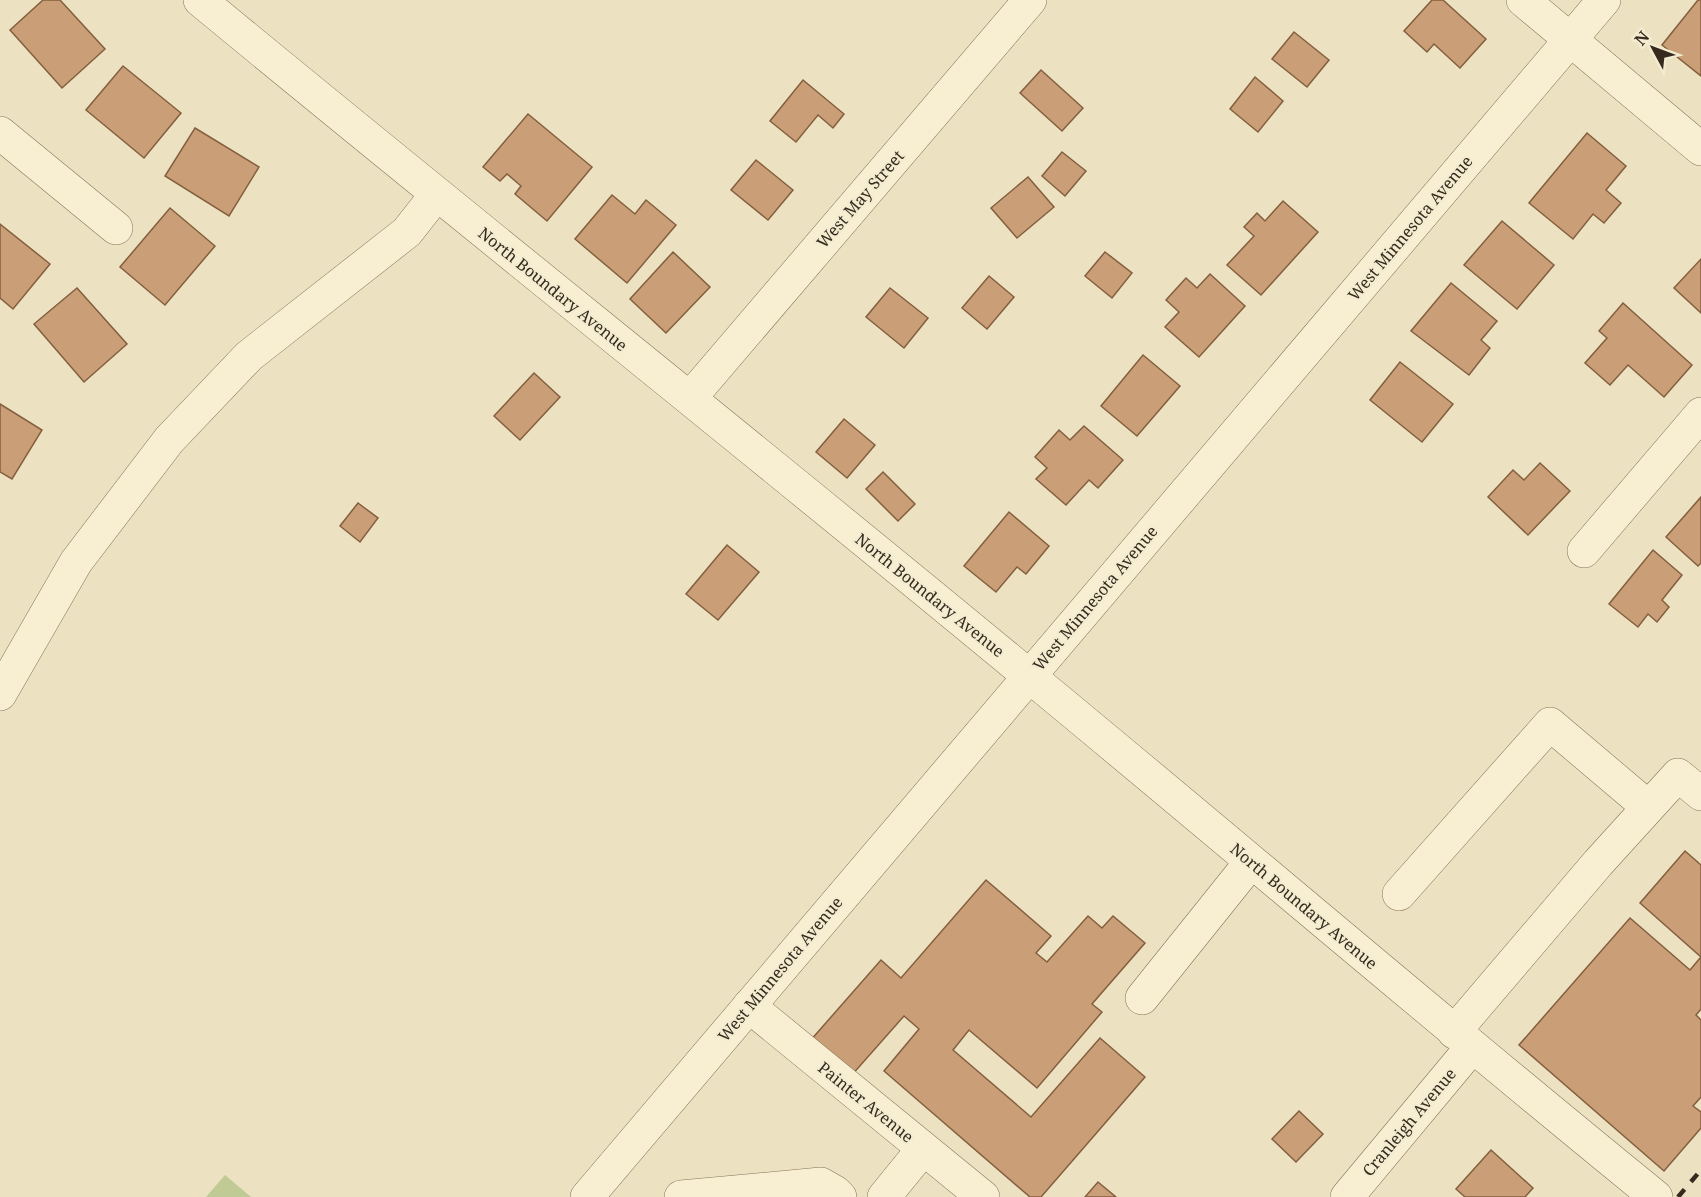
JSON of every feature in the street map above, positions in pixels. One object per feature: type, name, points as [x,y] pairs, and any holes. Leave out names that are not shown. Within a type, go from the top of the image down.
[{"type":"street","name":"North Boundary Avenue","points":[[200,0],[436,195],[1029,676],[1463,1040],[1656,1197]]},
{"type":"street","name":"West May Street","points":[[690,399],[1030,0]]},
{"type":"street","points":[[1522,0],[1701,149]]},
{"type":"street","name":"West Minnesota Avenue","points":[[597,1194],[749,1006],[1604,0]]},
{"type":"street","points":[[0,133],[116,228]]},
{"type":"street","points":[[0,694],[76,562],[169,440],[249,356],[407,232],[436,195]]},
{"type":"street","points":[[1584,551],[1701,414]]},
{"type":"street","points":[[1399,894],[1550,724],[1648,807]]},
{"type":"street","name":"Cranleigh Avenue","points":[[1347,1197],[1463,1040],[1648,807],[1678,775],[1701,794]]},
{"type":"street","points":[[1142,998],[1251,862]]},
{"type":"street","name":"Painter Avenue","points":[[749,1006],[983,1197]]},
{"type":"street","points":[[884,1197],[923,1149]]},
{"type":"street","points":[[681,1197],[821,1184],[840,1197]]},
{"type":"green space","points":[[225,1175],[251,1197],[206,1197]]},
{"type":"building","points":[[43,0],[60,0],[105,49],[62,88],[10,30]]},
{"type":"building","points":[[1432,0],[1443,0],[1486,39],[1460,68],[1434,44],[1427,52],[1404,31]]},
{"type":"building","points":[[1698,0],[1701,0],[1701,76],[1662,45]]},
{"type":"building","points":[[1294,32],[1329,60],[1307,87],[1272,59]]},
{"type":"building","points":[[123,66],[181,113],[144,158],[86,110]]},
{"type":"building","points":[[1041,70],[1083,108],[1062,131],[1020,93]]},
{"type":"building","points":[[1255,77],[1283,101],[1258,132],[1230,109]]},
{"type":"building","points":[[803,80],[844,114],[833,128],[818,115],[796,142],[770,121]]},
{"type":"building","points":[[528,114],[592,167],[547,221],[515,194],[521,186],[507,174],[500,181],[483,167]]},
{"type":"building","points":[[195,128],[259,167],[229,216],[165,176]]},
{"type":"building","points":[[1587,133],[1626,166],[1606,190],[1621,203],[1604,223],[1593,214],[1573,239],[1529,203]]},
{"type":"building","points":[[1062,152],[1086,171],[1065,196],[1042,176]]},
{"type":"building","points":[[756,160],[793,190],[768,220],[731,190]]},
{"type":"building","points":[[1028,177],[1054,207],[1017,238],[991,208]]},
{"type":"building","points":[[612,195],[635,214],[646,200],[676,225],[627,283],[575,239]]},
{"type":"building","points":[[1283,201],[1318,232],[1261,295],[1227,265],[1254,236],[1244,227],[1257,213],[1265,221]]},
{"type":"building","points":[[170,208],[215,246],[165,305],[120,267]]},
{"type":"building","points":[[1502,221],[1554,265],[1517,309],[1464,265]]},
{"type":"building","points":[[0,224],[50,264],[13,309],[0,298]]},
{"type":"building","points":[[673,252],[710,287],[666,333],[630,299]]},
{"type":"building","points":[[1105,252],[1132,273],[1112,298],[1085,276]]},
{"type":"building","points":[[1701,259],[1701,313],[1674,288]]},
{"type":"building","points":[[1210,274],[1245,306],[1199,357],[1165,327],[1179,312],[1166,300],[1186,278],[1197,288]]},
{"type":"building","points":[[989,276],[1014,297],[987,329],[962,308]]},
{"type":"building","points":[[1451,283],[1497,321],[1481,340],[1490,348],[1469,375],[1411,331]]},
{"type":"building","points":[[77,288],[127,344],[84,382],[34,324]]},
{"type":"building","points":[[890,288],[928,318],[904,348],[866,317]]},
{"type":"building","points":[[1623,303],[1692,365],[1664,397],[1628,365],[1610,385],[1585,363],[1607,338],[1599,331]]},
{"type":"building","points":[[1143,355],[1180,386],[1137,436],[1101,406]]},
{"type":"building","points":[[1400,362],[1453,404],[1422,442],[1370,400]]},
{"type":"building","points":[[534,373],[560,397],[520,440],[494,416]]},
{"type":"building","points":[[0,404],[42,430],[12,479],[0,472]]},
{"type":"building","points":[[844,419],[875,445],[847,478],[816,452]]},
{"type":"building","points":[[1084,426],[1123,460],[1098,488],[1089,480],[1066,505],[1036,479],[1047,468],[1035,457],[1059,430],[1070,440]]},
{"type":"building","points":[[1540,463],[1570,491],[1528,535],[1488,497],[1513,470],[1524,480]]},
{"type":"building","points":[[883,472],[915,504],[898,521],[866,489]]},
{"type":"building","points":[[1701,497],[1701,563],[1698,566],[1666,537]]},
{"type":"building","points":[[358,503],[378,518],[360,542],[340,526]]},
{"type":"building","points":[[1009,512],[1049,546],[1026,574],[1017,567],[996,592],[964,566]]},
{"type":"building","points":[[727,545],[759,572],[718,620],[686,594]]},
{"type":"building","points":[[1653,550],[1682,575],[1662,600],[1669,607],[1657,622],[1648,614],[1638,627],[1609,604]]},
{"type":"building","points":[[1685,851],[1701,865],[1701,957],[1640,903]]},
{"type":"building","points":[[986,880],[1051,936],[1036,953],[1047,962],[1088,916],[1102,928],[1113,916],[1145,943],[1092,1004],[1102,1012],[1037,1088],[969,1030],[953,1050],[1031,1117],[1100,1038],[1145,1077],[1041,1197],[1030,1197],[884,1071],[919,1029],[904,1016],[851,1076],[810,1041],[881,960],[901,978]]},
{"type":"building","points":[[1630,918],[1690,970],[1701,957],[1701,1009],[1696,1015],[1701,1020],[1701,1097],[1693,1106],[1701,1112],[1701,1128],[1664,1171],[1519,1045]]},
{"type":"building","points":[[1299,1111],[1323,1134],[1296,1162],[1272,1139]]},
{"type":"building","points":[[1491,1150],[1533,1188],[1525,1197],[1465,1197],[1456,1189]]},
{"type":"building","points":[[1098,1182],[1116,1197],[1085,1197]]},
{"type":"railway","points":[[1678,1197],[1701,1170]]}]
